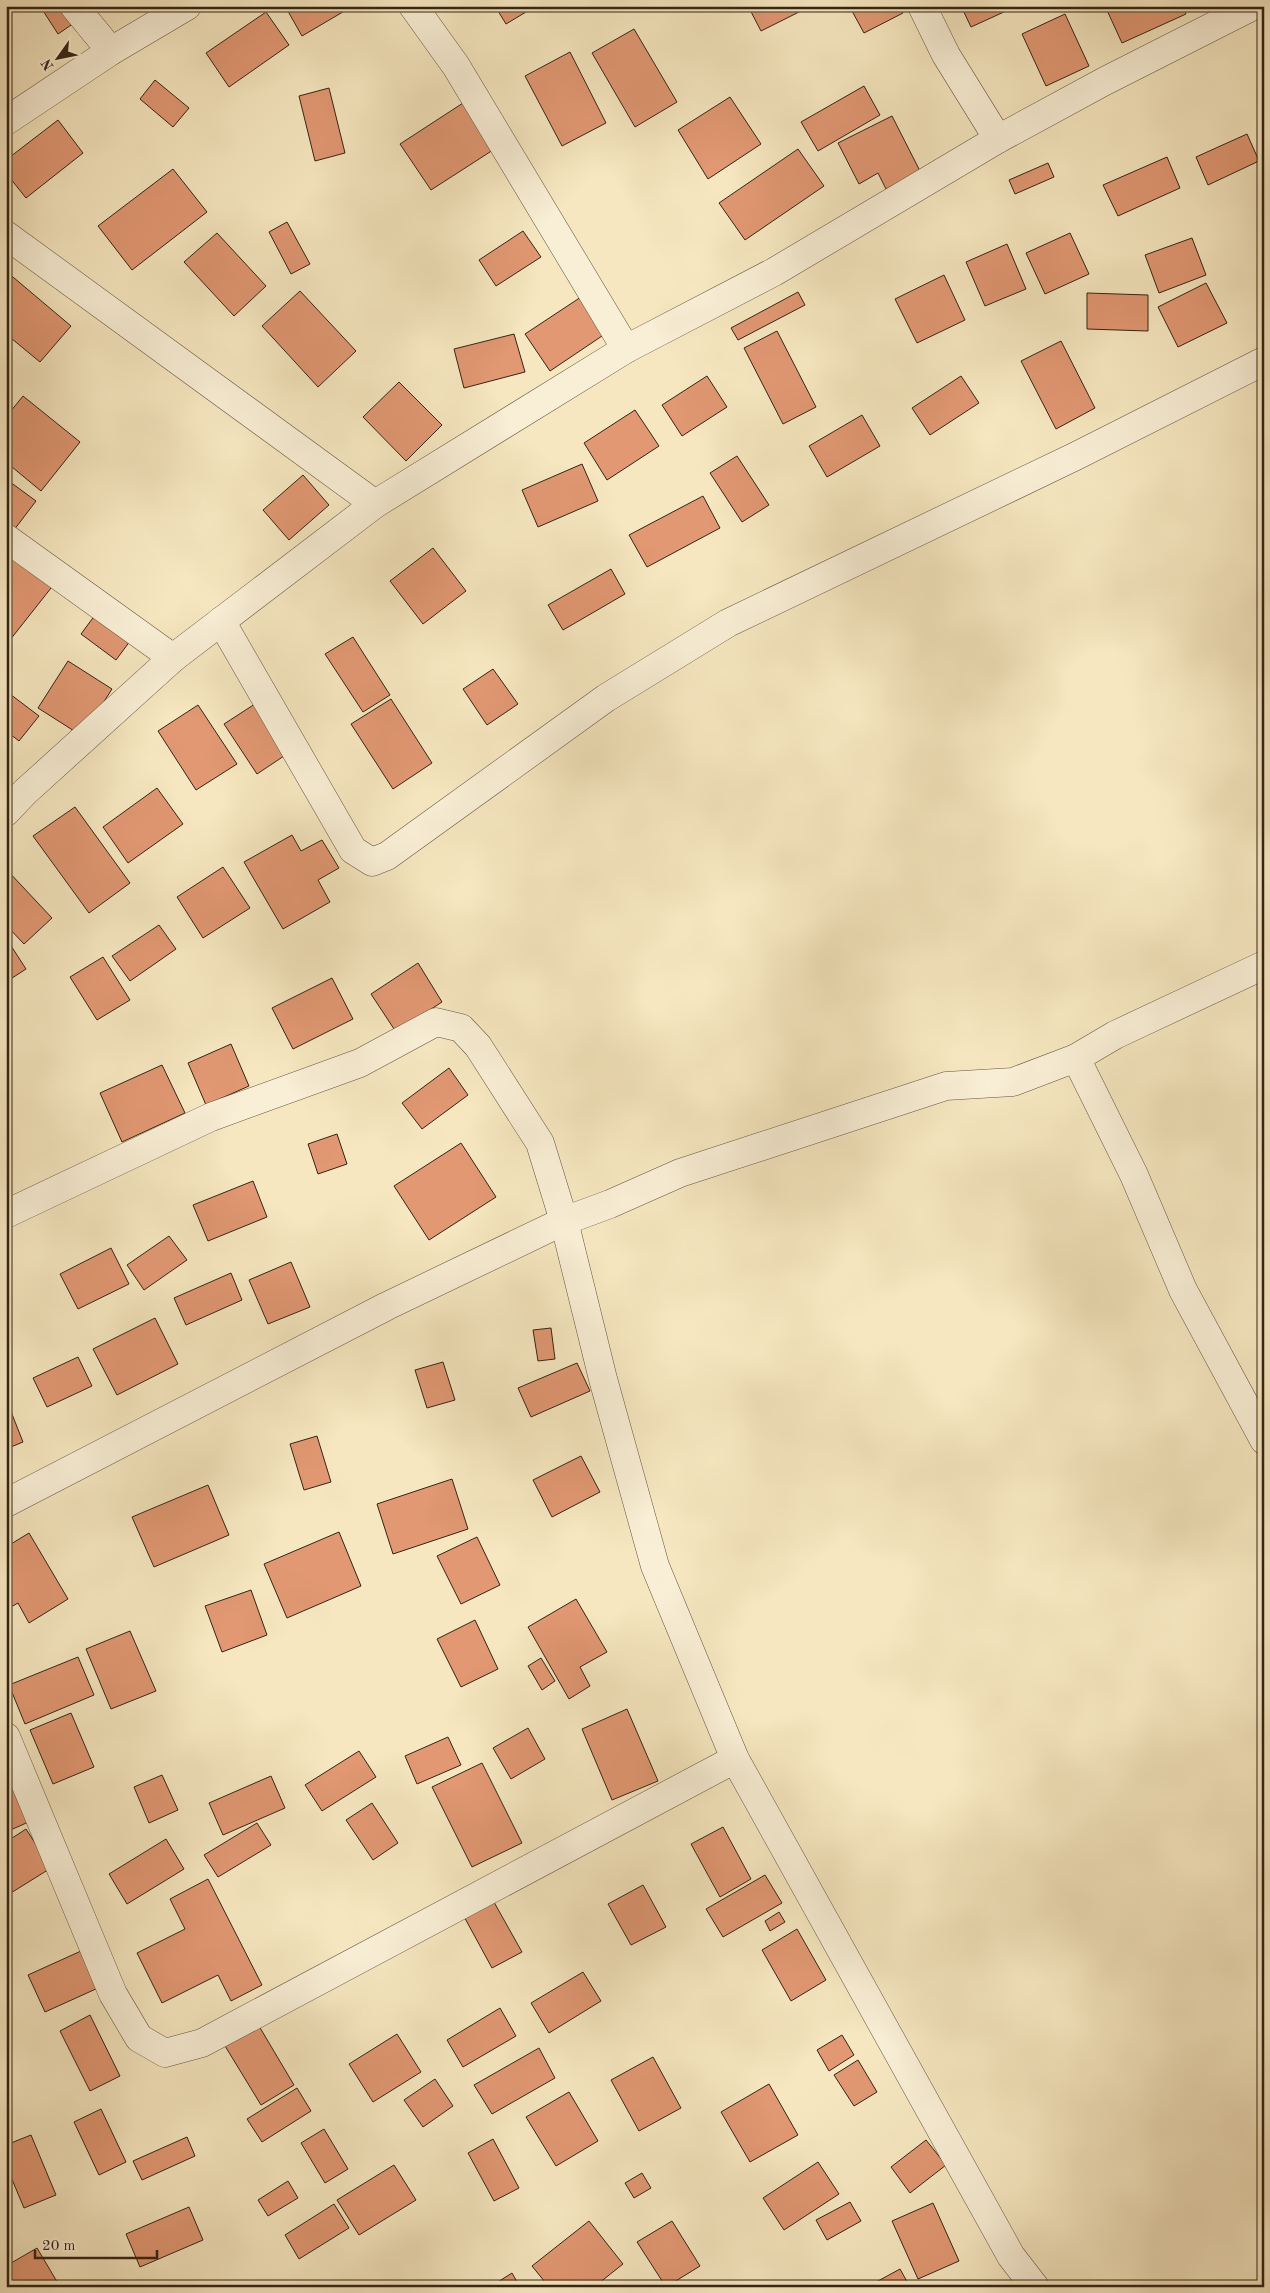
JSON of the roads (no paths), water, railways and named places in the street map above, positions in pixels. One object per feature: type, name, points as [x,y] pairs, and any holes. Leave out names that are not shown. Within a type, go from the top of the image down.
[{"type":"street","points":[[74,6],[111,51]]},
{"type":"street","points":[[6,121],[111,51],[187,6]]},
{"type":"street","points":[[413,6],[456,66],[626,350]]},
{"type":"street","points":[[922,6],[946,55],[998,139]]},
{"type":"street","points":[[6,812],[24,792],[173,658],[375,504],[626,350],[774,272],[998,139],[1105,81],[1253,6]]},
{"type":"street","points":[[6,235],[375,504]]},
{"type":"street","points":[[221,620],[352,850],[372,862],[387,856],[606,698],[728,623],[1076,456],[1264,361]]},
{"type":"street","points":[[6,538],[173,658]]},
{"type":"street","points":[[6,1503],[387,1306],[564,1221],[610,1204],[680,1173],[946,1086],[1013,1082],[1076,1058],[1115,1035],[1264,965]]},
{"type":"street","points":[[6,1214],[211,1117],[360,1063],[436,1022],[461,1028],[478,1046],[540,1143],[564,1221],[603,1379],[655,1566],[735,1760],[1010,2256],[1035,2287]]},
{"type":"street","points":[[1076,1058],[1134,1175],[1183,1290],[1264,1440]]},
{"type":"street","points":[[6,1737],[113,1994],[139,2038],[165,2053],[202,2043],[735,1760]]}]
